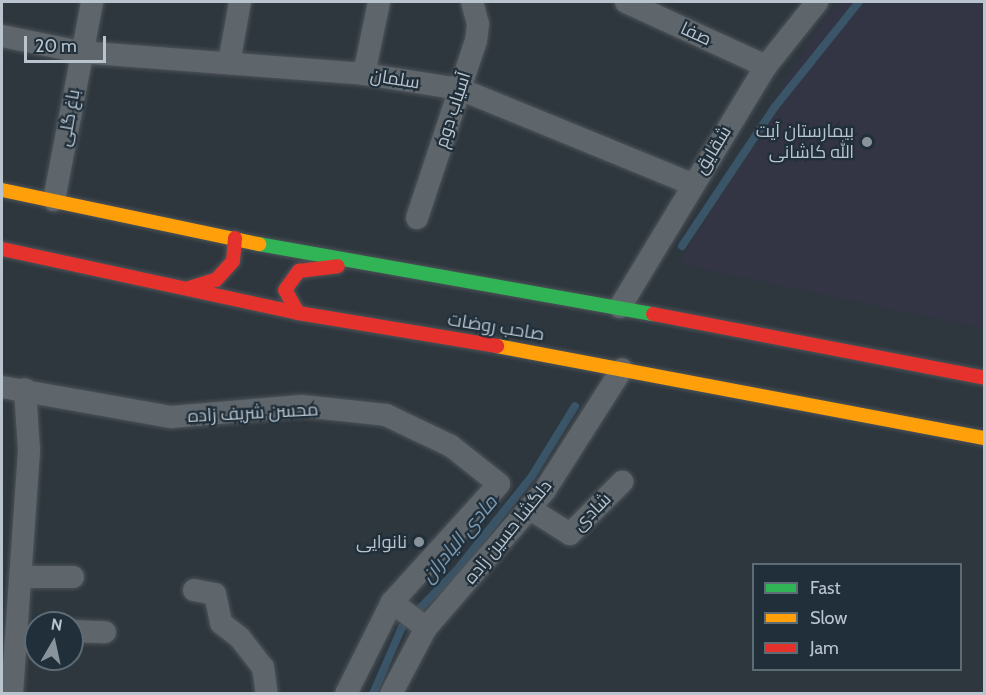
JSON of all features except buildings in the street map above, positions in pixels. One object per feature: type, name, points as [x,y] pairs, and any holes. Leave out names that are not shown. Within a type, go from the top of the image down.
[{"type":"street","name":"باغ گلی","points":[[54,200],[80,52],[92,2]]},
{"type":"street","points":[[229,63],[240,2]]},
{"type":"street","points":[[364,74],[379,2]]},
{"type":"street","name":"آسیاب دوم","points":[[417,218],[476,41],[478,24],[472,2]]},
{"type":"street","name":"صفا","points":[[626,2],[766,66]]},
{"type":"street","name":"شقایق","points":[[620,307],[692,184],[766,66],[817,2]]},
{"type":"street","name":"سلمان","points":[[2,36],[80,52],[364,74],[460,89],[692,184]]},
{"type":"street","points":[[2,190],[357,264],[620,307],[984,378]]},
{"type":"street","points":[[189,288],[216,280],[233,261],[235,238]]},
{"type":"street","name":"صاحب روضات","points":[[2,249],[298,313],[622,369],[984,438]]},
{"type":"street","points":[[298,313],[285,290],[298,271],[357,264]]},
{"type":"street","name":"دلگشا حسین زاده","points":[[391,693],[426,628],[530,509],[622,369]]},
{"type":"street","name":"محسن شریف زاده","points":[[2,387],[25,389],[171,417],[302,406],[386,415],[451,446],[499,484]]},
{"type":"street","points":[[24,613],[20,577],[12,552],[29,450],[25,389]]},
{"type":"street","name":"شادی","points":[[530,509],[570,534],[622,482]]},
{"type":"street","name":"دلگشا حسین زاده","points":[[346,693],[392,602],[499,484]]},
{"type":"street","points":[[20,577],[73,577]]},
{"type":"street","points":[[194,590],[215,594],[221,624],[240,638],[263,667],[267,693]]},
{"type":"street","points":[[392,602],[426,628]]},
{"type":"street","points":[[84,631],[105,632]]},
{"type":"street","points":[[12,693],[24,640]]},
{"type":"shaded area","name":"بیمارستان آیت الله کاشانی","points":[[842,2],[984,2],[984,329],[679,264],[822,20]]},
{"type":"waterway","name":"مادی الیادران","points":[[682,246],[774,108],[859,2]]},
{"type":"waterway","name":"مادی الیادران","points":[[373,694],[402,627],[456,571],[532,476],[575,406]]},
{"type":"traffic: fast","points":[[259,244],[653,314]]},
{"type":"traffic: slow","points":[[2,190],[259,244]]},
{"type":"traffic: slow","points":[[497,346],[984,438]]},
{"type":"traffic: jam","points":[[189,288],[216,280],[233,261],[235,238]]},
{"type":"traffic: jam","points":[[2,249],[298,313],[497,346]]},
{"type":"traffic: jam","points":[[298,313],[285,290],[299,271],[338,266]]},
{"type":"traffic: jam","points":[[653,314],[984,378]]},
{"type":"place","name":"بیمارستان آیت الله کاشانی","points":[[867,142]]},
{"type":"place","name":"نانوایی","points":[[419,542]]}]
